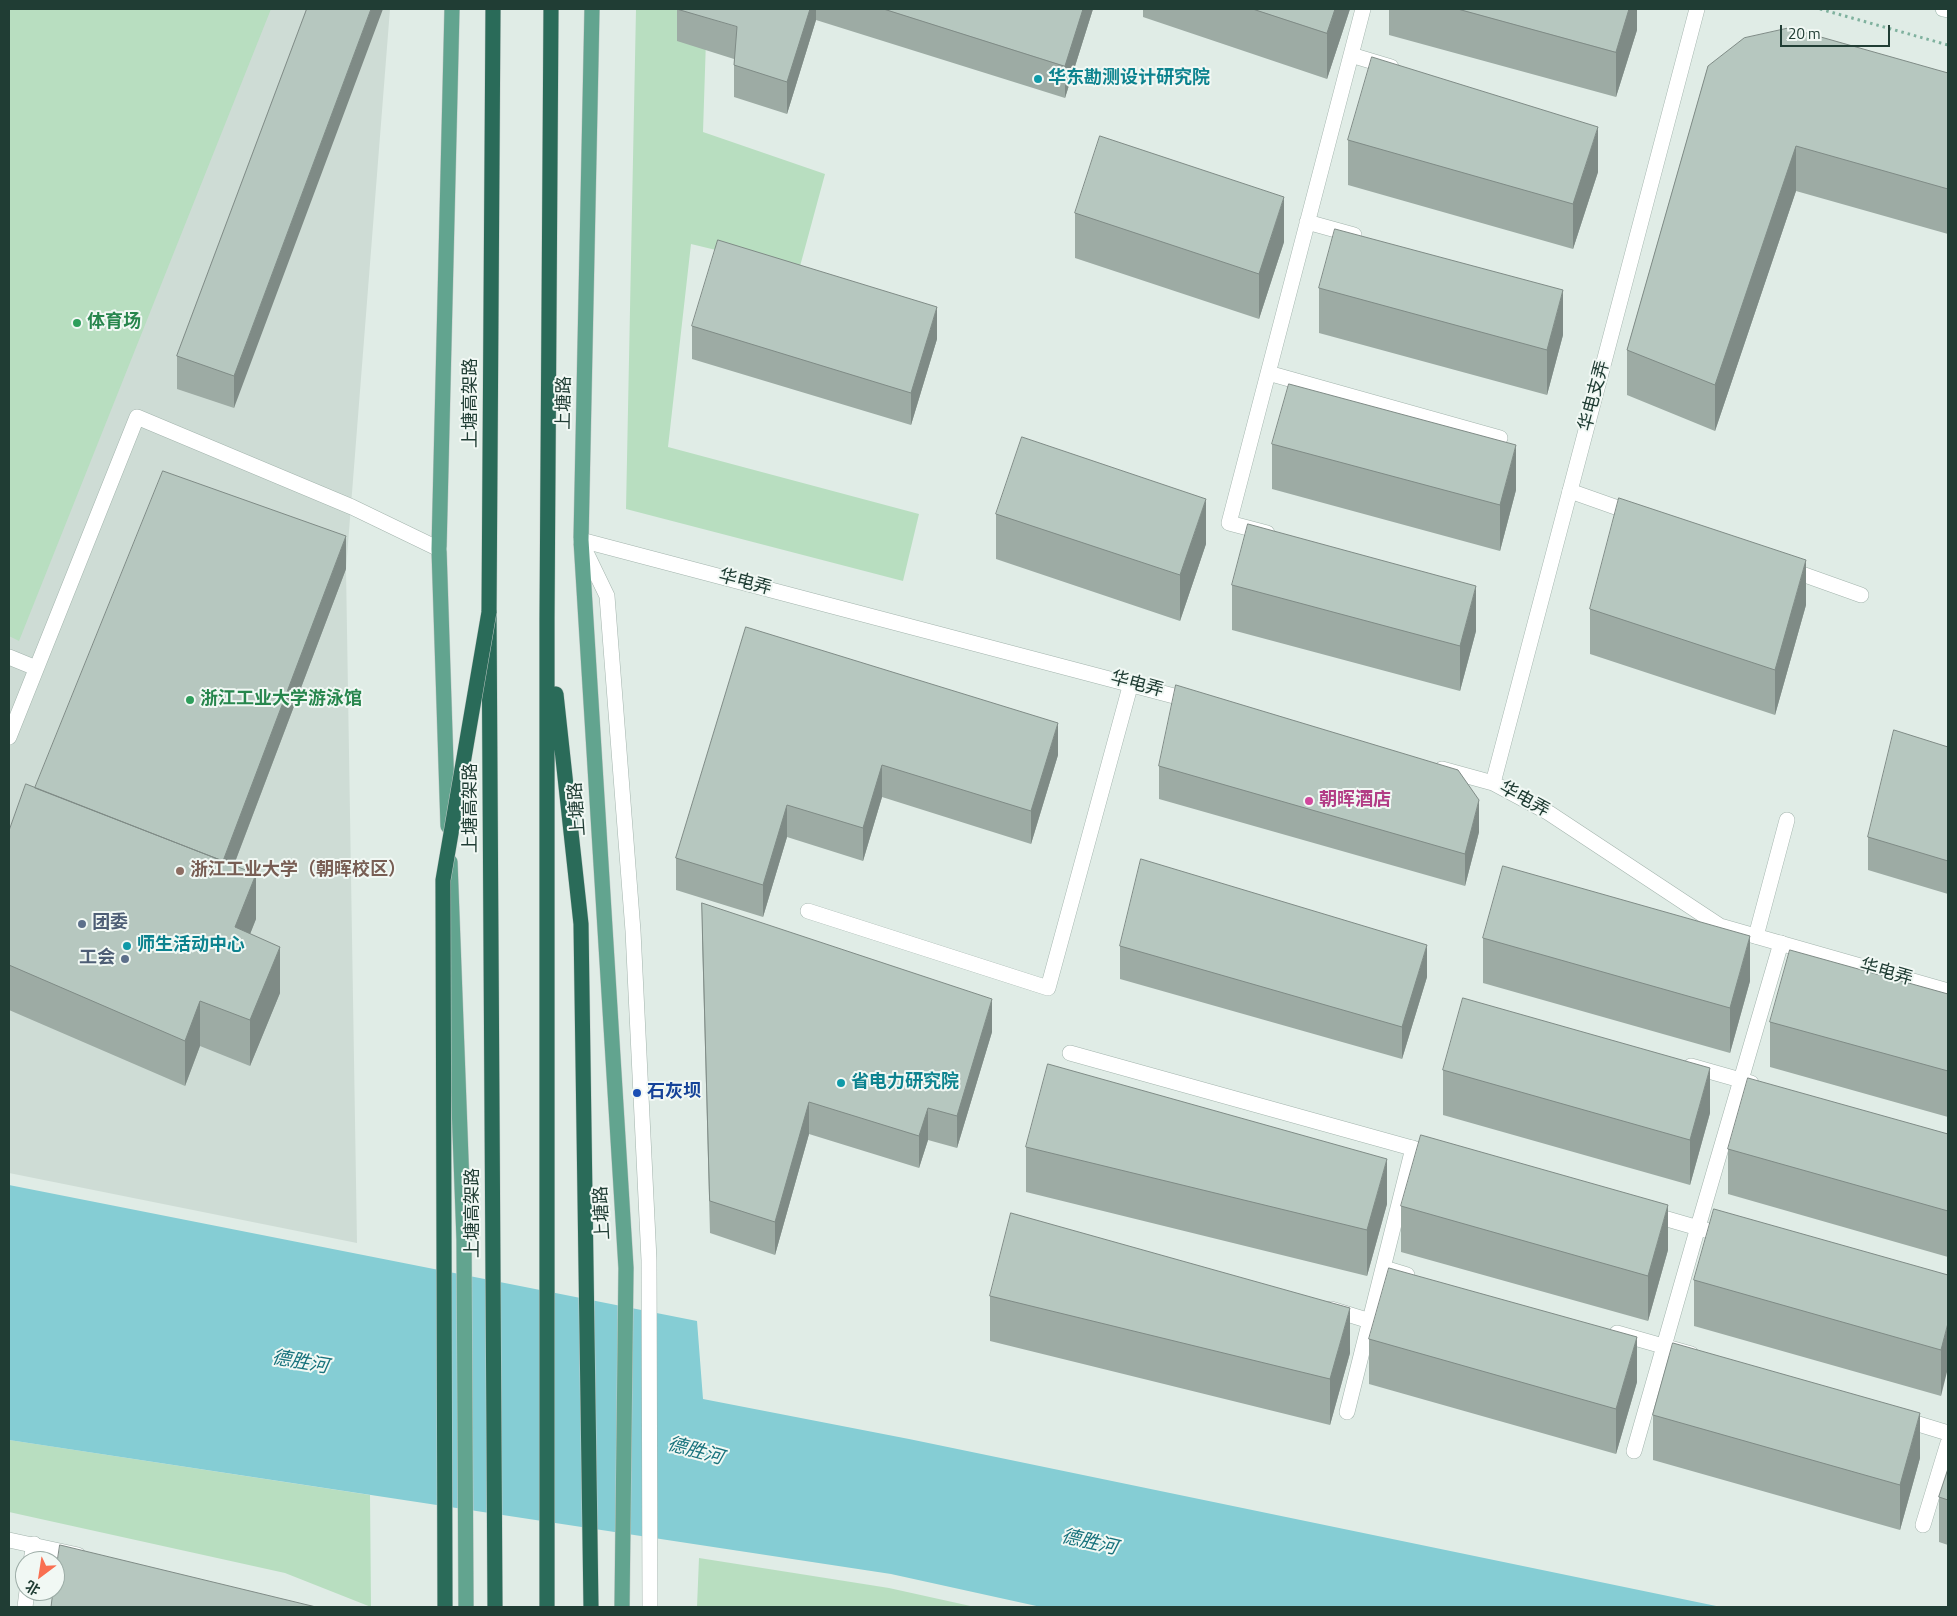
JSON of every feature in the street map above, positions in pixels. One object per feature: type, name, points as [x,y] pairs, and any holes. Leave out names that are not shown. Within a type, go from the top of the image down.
[{"type":"highway","name":"上塘高架路","points":[[493,9],[489,612],[495,1607]]},
{"type":"highway","points":[[547,1607],[547,618],[551,9]]},
{"type":"highway","points":[[445,1607],[443,880],[489,612]]},
{"type":"highway","points":[[547,618],[581,924],[591,1607]]},
{"type":"main road","points":[[452,9],[438,549],[464,1240],[466,1607]]},
{"type":"main road","name":"上塘路","points":[[592,9],[580,540],[626,1268],[622,1607]]},
{"type":"street","points":[[1285,538],[1229,523],[1363,9]]},
{"type":"street","name":"华电支弄","points":[[1493,783],[1697,9]]},
{"type":"street","points":[[1943,9],[1948,10]]},
{"type":"street","points":[[1351,54],[1406,72]]},
{"type":"street","points":[[1307,222],[1364,238]]},
{"type":"street","points":[[1268,373],[1500,438]]},
{"type":"street","points":[[9,736],[138,417],[352,507],[438,549]]},
{"type":"street","points":[[1570,491],[1645,518]]},
{"type":"street","points":[[580,540],[607,596],[633,931],[649,1260],[650,1607]]},
{"type":"street","name":"华电弄","points":[[580,540],[1208,704]]},
{"type":"street","points":[[1776,565],[1861,595]]},
{"type":"street","points":[[9,657],[36,668]]},
{"type":"street","points":[[808,911],[1048,988],[1131,684]]},
{"type":"street","name":"华电弄","points":[[1427,765],[1493,783],[1549,813],[1720,926],[1948,991]]},
{"type":"street","points":[[1756,936],[1787,820]]},
{"type":"street","points":[[1634,1452],[1781,943]]},
{"type":"street","points":[[1070,1053],[1451,1158]]},
{"type":"street","points":[[1674,1061],[1770,1089]]},
{"type":"street","points":[[1347,1412],[1413,1148]]},
{"type":"street","points":[[1641,1211],[1744,1241]]},
{"type":"street","points":[[1384,1268],[1421,1278]]},
{"type":"street","points":[[1313,1304],[1370,1321]]},
{"type":"street","points":[[1599,1328],[1702,1358]]},
{"type":"street","points":[[1891,1416],[1948,1433]]},
{"type":"street","points":[[1923,1525],[1948,1443]]},
{"type":"street","points":[[9,1540],[92,1558]]},
{"type":"street","points":[[33,1551],[34,1544]]},
{"type":"path","points":[[1820,9],[1948,46]]},
{"type":"shaded area","name":"浙江工业大学（朝晖校区）","points":[[9,9],[390,9],[346,569],[357,1243],[9,1173]]},
{"type":"green space","name":"体育场","points":[[9,9],[271,9],[19,641],[9,636]]},
{"type":"green space","points":[[636,9],[707,9],[703,132],[825,174],[799,270],[691,244],[668,447],[919,514],[903,581],[626,509]]},
{"type":"green space","points":[[9,1440],[370,1495],[371,1607],[285,1573],[9,1512]]},
{"type":"green space","points":[[699,1558],[889,1588],[975,1607],[697,1607]]},
{"type":"water","name":"德胜河","points":[[9,1185],[697,1321],[703,1399],[909,1439],[1721,1607],[1041,1607],[891,1574],[9,1440]]},
{"type":"building","points":[[307,9],[371,9],[234,376],[177,356]]},
{"type":"building","points":[[677,9],[810,9],[787,82],[734,65],[737,27]]},
{"type":"building","points":[[884,9],[1083,9],[1065,66]]},
{"type":"building","points":[[1253,9],[1335,9],[1327,33]]},
{"type":"building","points":[[1458,9],[1629,9],[1616,52]]},
{"type":"building","points":[[1789,28],[1948,73],[1948,189],[1796,146],[1715,385],[1627,350],[1708,66],[1744,38]]},
{"type":"building","points":[[1372,57],[1598,127],[1573,204],[1348,140]]},
{"type":"building","points":[[1100,136],[1284,197],[1259,274],[1075,213]]},
{"type":"building","points":[[1335,229],[1563,290],[1547,350],[1319,288]]},
{"type":"building","points":[[718,240],[937,307],[911,393],[692,326]]},
{"type":"building","points":[[1289,384],[1516,445],[1500,505],[1272,444]]},
{"type":"building","points":[[1022,437],[1206,499],[1180,575],[996,514]]},
{"type":"building","name":"浙江工业大学游泳馆","points":[[163,471],[346,536],[223,861],[35,788]]},
{"type":"building","points":[[1619,498],[1806,560],[1775,670],[1590,609]]},
{"type":"building","points":[[1248,524],[1476,586],[1460,646],[1232,585]]},
{"type":"building","points":[[746,627],[1058,723],[1031,811],[882,765],[863,828],[787,805],[763,885],[676,858]]},
{"type":"building","points":[[1176,685],[1458,770],[1479,800],[1465,854],[1159,766]]},
{"type":"building","points":[[1894,730],[1948,747],[1948,861],[1868,837]]},
{"type":"building","name":"师生活动中心","points":[[26,784],[256,874],[235,927],[280,947],[250,1020],[200,1001],[185,1041],[9,965],[9,831]]},
{"type":"building","points":[[1141,859],[1427,945],[1402,1027],[1120,946]]},
{"type":"building","points":[[1503,866],[1750,936],[1730,1008],[1483,938]]},
{"type":"building","name":"省电力研究院","points":[[702,903],[992,999],[957,1116],[928,1108],[919,1136],[809,1102],[775,1222],[710,1201]]},
{"type":"building","points":[[1790,950],[1948,994],[1948,1071],[1770,1022]]},
{"type":"building","points":[[1463,998],[1710,1068],[1690,1140],[1443,1070]]},
{"type":"building","points":[[1048,1064],[1387,1159],[1367,1230],[1026,1147]]},
{"type":"building","points":[[1748,1078],[1948,1134],[1948,1211],[1728,1149]]},
{"type":"building","points":[[1421,1135],[1668,1205],[1648,1276],[1401,1206]]},
{"type":"building","points":[[1714,1209],[1948,1275],[1948,1323],[1941,1350],[1694,1280]]},
{"type":"building","points":[[1011,1213],[1350,1308],[1330,1379],[990,1296]]},
{"type":"building","points":[[1389,1268],[1637,1337],[1616,1409],[1369,1339]]},
{"type":"building","points":[[1673,1343],[1920,1413],[1900,1485],[1653,1415]]},
{"type":"building","points":[[1948,1469],[1948,1500],[1939,1497]]},
{"type":"building","points":[[60,1545],[316,1607],[51,1607],[52,1601],[65,1601],[65,1551],[59,1551]]},
{"type":"place","name":"华东勘测设计研究院","points":[[1038,79]]},
{"type":"place","name":"体育场","points":[[77,323]]},
{"type":"place","name":"浙江工业大学游泳馆","points":[[190,700]]},
{"type":"place","name":"朝晖酒店","points":[[1309,801]]},
{"type":"place","name":"浙江工业大学（朝晖校区）","points":[[180,871]]},
{"type":"place","name":"团委","points":[[82,924]]},
{"type":"place","name":"师生活动中心","points":[[127,946]]},
{"type":"place","name":"工会","points":[[125,959]]},
{"type":"place","name":"省电力研究院","points":[[841,1083]]},
{"type":"place","name":"石灰坝","points":[[637,1093]]}]
